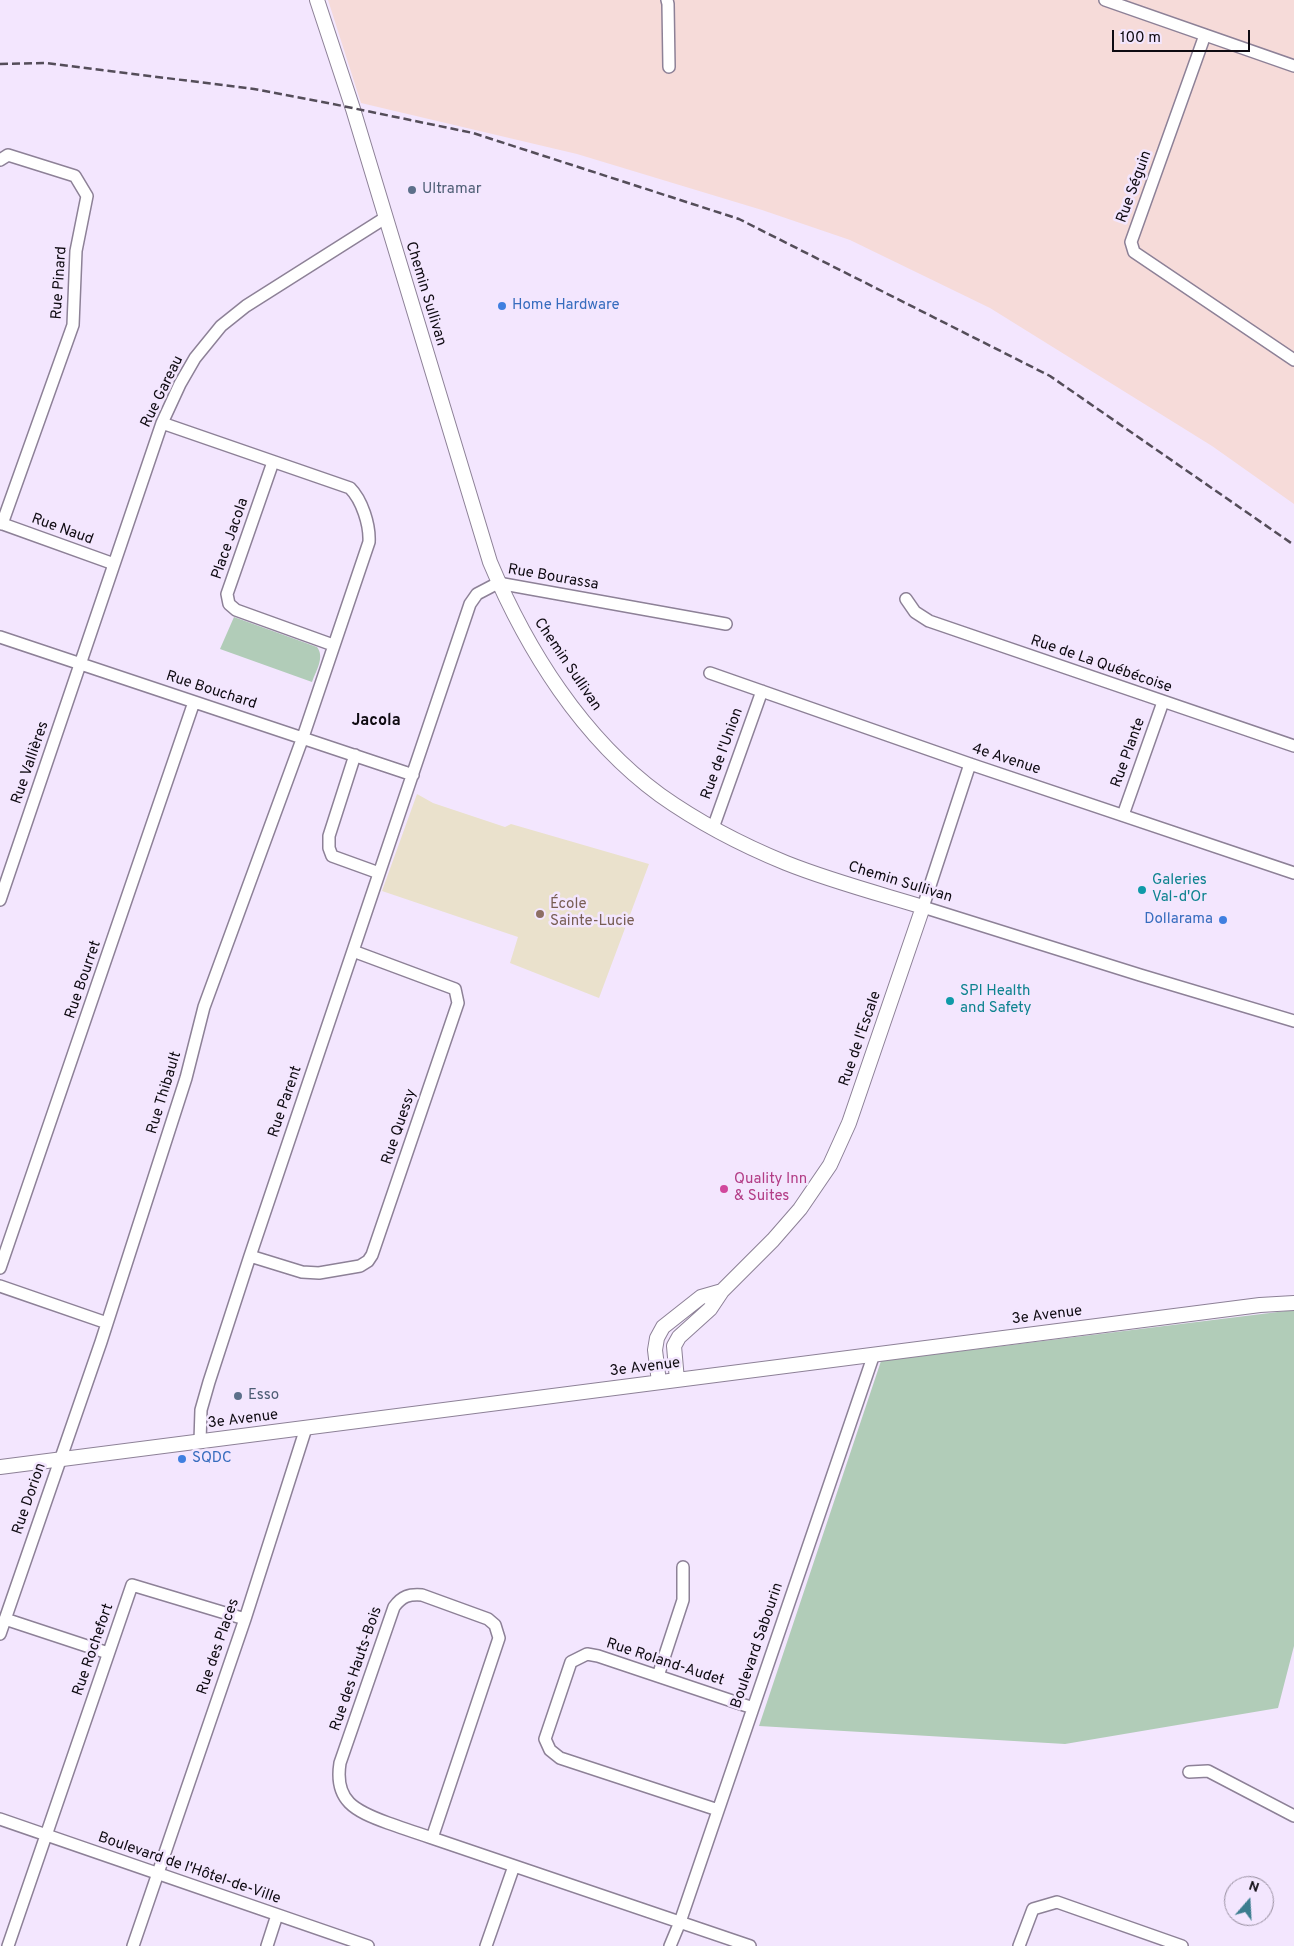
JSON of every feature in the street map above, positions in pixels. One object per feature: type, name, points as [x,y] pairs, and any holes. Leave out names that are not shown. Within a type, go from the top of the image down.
[{"type":"main road","name":"Chemin Sullivan","points":[[317,0],[353,109],[490,562],[516,620],[546,669],[569,703],[603,744],[659,794],[713,828],[786,863],[923,907]]},
{"type":"main road","name":"Rue de l'Escale","points":[[676,1380],[674,1346],[684,1332],[710,1309],[722,1290],[773,1240],[800,1209],[830,1165],[849,1123],[923,907]]},
{"type":"main road","name":"Rue de l'Escale","points":[[659,1382],[655,1350],[657,1338],[663,1327],[701,1297],[722,1290]]},
{"type":"main road","name":"3e Avenue","points":[[0,1467],[1260,1305],[1294,1303]]},
{"type":"street","points":[[666,0],[668,4],[669,67]]},
{"type":"street","points":[[1105,0],[1294,66]]},
{"type":"street","name":"Rue Séguin","points":[[1206,35],[1131,242],[1134,252],[1294,360]]},
{"type":"street","name":"Rue Pinard","points":[[0,160],[8,155],[75,176],[87,196],[76,251],[73,325],[1,524]]},
{"type":"street","name":"Rue Gareau","points":[[81,664],[162,423],[180,384],[195,358],[221,326],[246,306],[385,218]]},
{"type":"street","points":[[162,423],[350,488],[357,495],[369,532],[369,542],[303,737]]},
{"type":"street","name":"Place Jacola","points":[[273,462],[227,594],[229,604],[236,610],[333,645]]},
{"type":"street","name":"Rue Naud","points":[[1,524],[114,564]]},
{"type":"street","name":"Rue Bourassa","points":[[413,775],[470,604],[477,594],[498,583],[726,624]]},
{"type":"street","name":"Rue de La Québécoise","points":[[906,599],[915,612],[929,621],[1294,746]]},
{"type":"street","name":"Rue Bouchard","points":[[0,637],[413,775]]},
{"type":"street","name":"Rue Vallières","points":[[0,900],[81,664]]},
{"type":"street","name":"4e Avenue","points":[[710,673],[970,764],[1294,873]]},
{"type":"street","name":"Rue de l'Union","points":[[713,828],[762,691]]},
{"type":"street","name":"Rue Bourret","points":[[0,1268],[194,702]]},
{"type":"street","name":"Rue Plante","points":[[1123,815],[1163,702]]},
{"type":"street","name":"Rue Thibault","points":[[60,1460],[186,1078],[204,1007],[303,737]]},
{"type":"street","points":[[355,755],[328,848],[332,856],[379,873]]},
{"type":"street","name":"Rue de l'Escale","points":[[923,907],[970,764]]},
{"type":"street","name":"Rue Parent","points":[[200,1442],[201,1410],[250,1256],[413,775]]},
{"type":"street","name":"Chemin Sullivan","points":[[923,907],[1140,976],[1294,1021]]},
{"type":"street","name":"Rue Quessy","points":[[250,1256],[302,1272],[318,1273],[360,1266],[368,1261],[372,1255],[458,1003],[455,989],[353,950]]},
{"type":"street","points":[[0,1286],[107,1322]]},
{"type":"street","name":"Boulevard Sabourin","points":[[670,1946],[680,1922],[874,1354]]},
{"type":"street","name":"Rue des Places","points":[[133,1946],[245,1618],[306,1428]]},
{"type":"street","name":"Rue Dorion","points":[[0,1634],[60,1460]]},
{"type":"street","points":[[658,1676],[683,1600],[683,1567]]},
{"type":"street","name":"Rue Rochefort","points":[[8,1946],[132,1585],[245,1618]]},
{"type":"street","name":"Rue des Hauts-Bois","points":[[432,1838],[498,1638],[495,1625],[488,1619],[422,1595],[412,1595],[405,1596],[394,1607],[340,1763],[338,1776],[343,1796],[356,1809],[368,1816],[432,1838],[514,1866],[750,1946]]},
{"type":"street","points":[[5,1619],[108,1653]]},
{"type":"street","name":"Rue Roland-Audet","points":[[718,1810],[560,1758],[550,1750],[545,1740],[571,1662],[588,1654],[598,1656],[753,1708]]},
{"type":"street","points":[[1189,1772],[1208,1771],[1294,1816]]},
{"type":"street","name":"Boulevard de l'Hôtel-de-Ville","points":[[0,1820],[368,1946]]},
{"type":"street","points":[[486,1946],[514,1866]]},
{"type":"street","points":[[1019,1946],[1033,1909],[1057,1902],[1182,1946]]},
{"type":"street","points":[[267,1946],[277,1915]]},
{"type":"shaded area","points":[[328,0],[1294,0],[1294,504],[1212,446],[990,308],[850,240],[762,210],[577,154],[361,103]]},
{"type":"shaded area","name":"École Sainte-Lucie","points":[[417,794],[433,803],[505,827],[511,824],[649,864],[599,998],[510,963],[518,937],[382,891]]},
{"type":"green space","points":[[234,617],[317,647],[320,660],[312,682],[220,649]]},
{"type":"green space","points":[[1294,1310],[1294,1646],[1278,1708],[1065,1744],[759,1726],[881,1361]]},
{"type":"railway","points":[[0,64],[46,63],[254,89],[473,133],[739,219],[1050,376],[1294,545]]},
{"type":"place","name":"Ultramar","points":[[412,190]]},
{"type":"place","name":"Home Hardware","points":[[502,306]]},
{"type":"place","name":"Galeries Val-d'Or","points":[[1142,890]]},
{"type":"place","name":"École Sainte-Lucie","points":[[540,914]]},
{"type":"place","name":"Dollarama","points":[[1223,920]]},
{"type":"place","name":"SPI Health and Safety","points":[[950,1001]]},
{"type":"place","name":"Quality Inn & Suites","points":[[724,1189]]},
{"type":"place","name":"Esso","points":[[238,1396]]},
{"type":"place","name":"SQDC","points":[[182,1459]]},
{"type":"district","name":"Jacola","points":[[376,722]]}]
